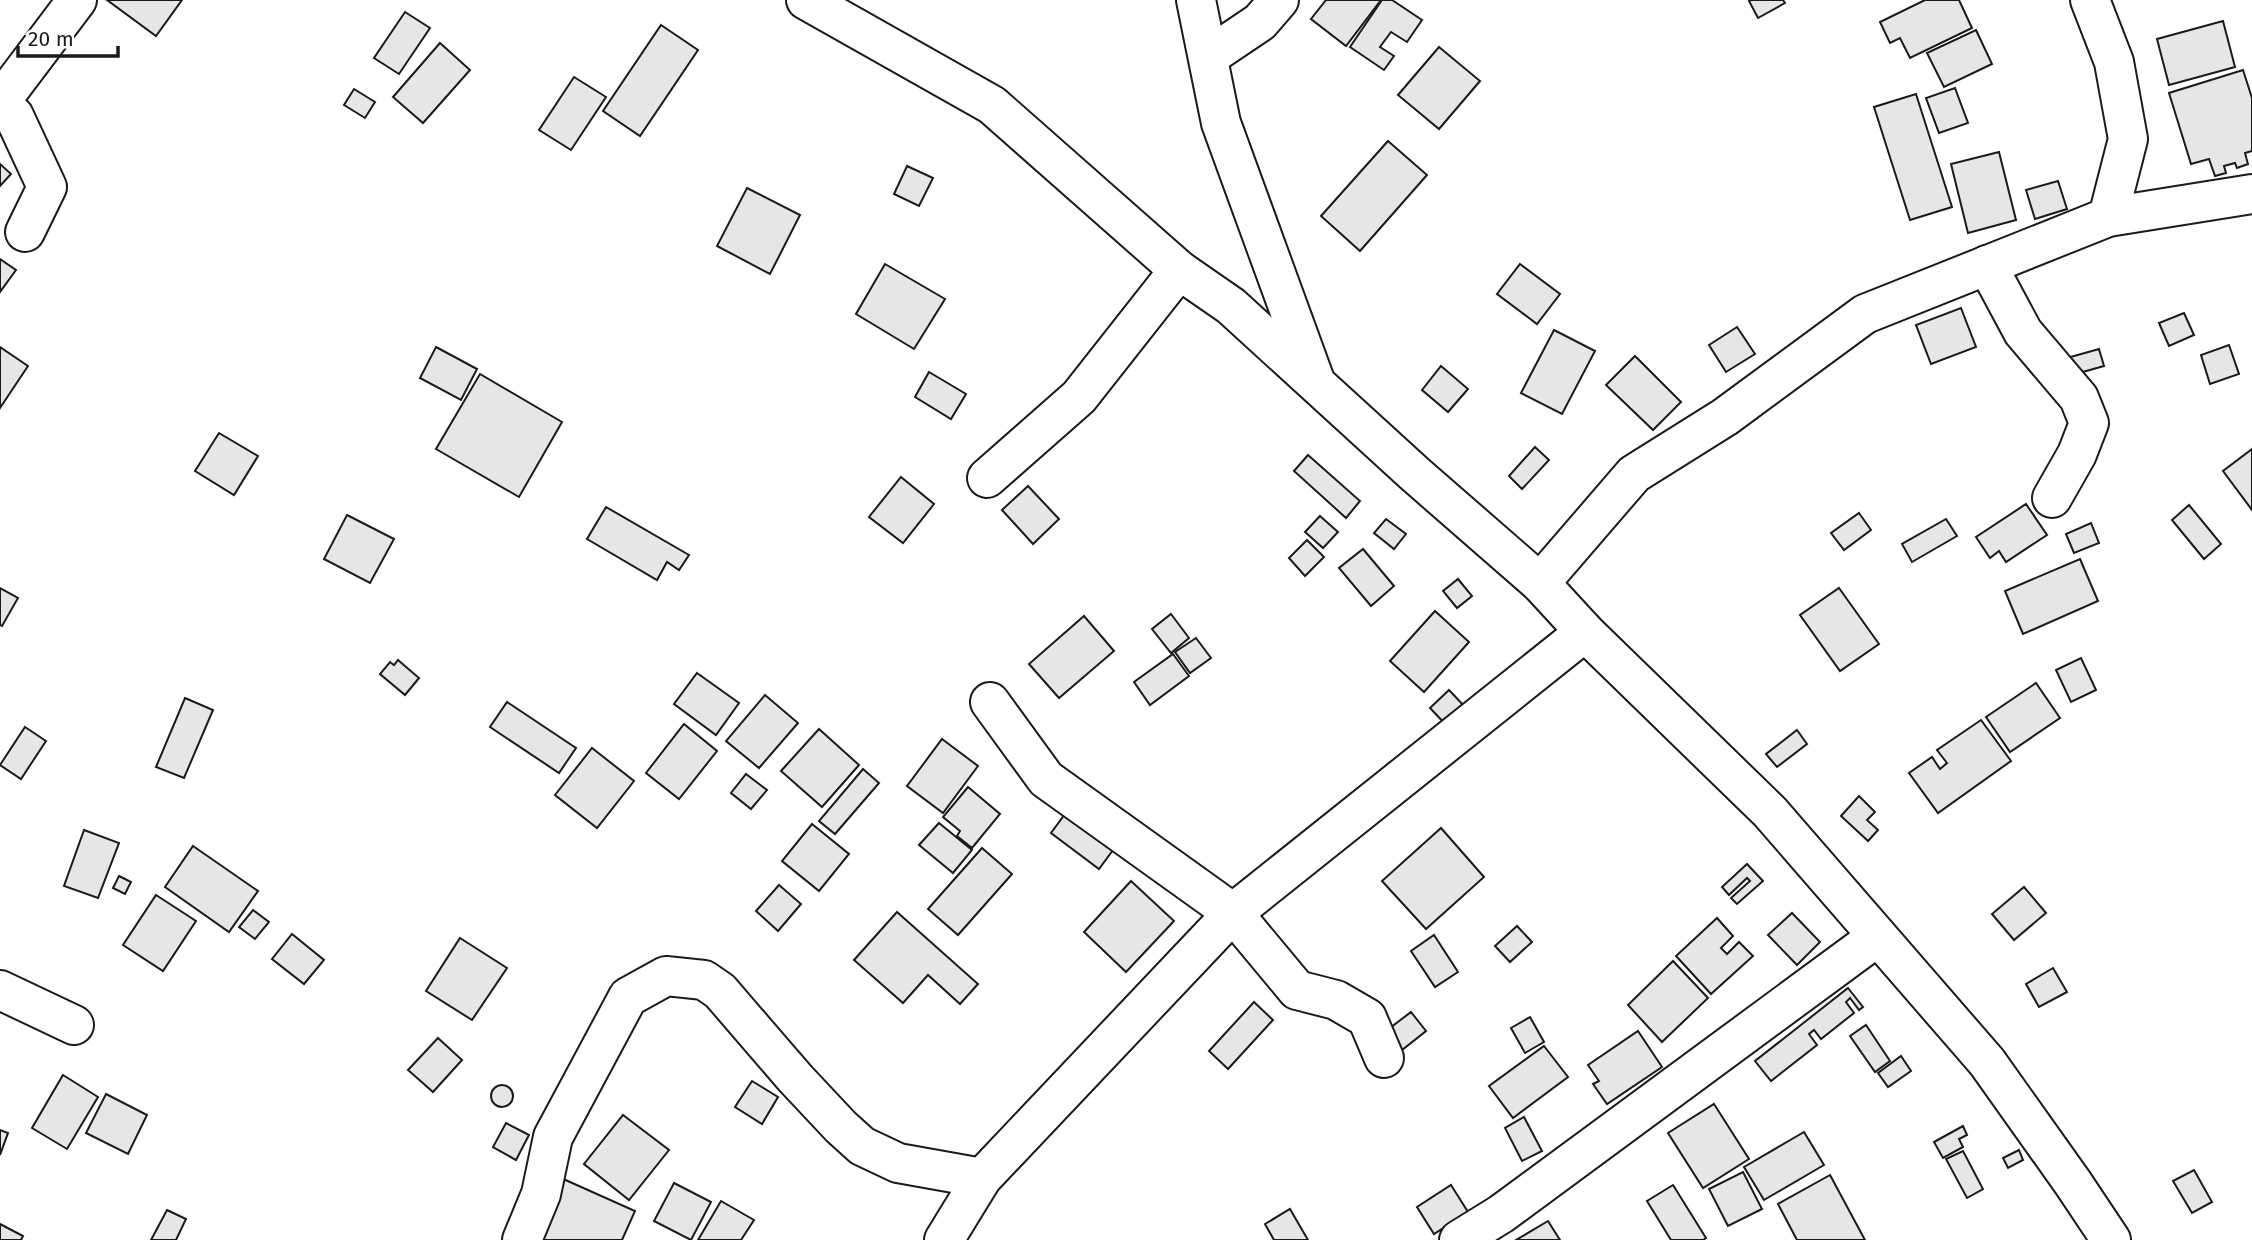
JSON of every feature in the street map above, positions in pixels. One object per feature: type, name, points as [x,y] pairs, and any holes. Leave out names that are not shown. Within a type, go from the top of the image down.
[{"type":"street","points":[[25,232],[47,187],[14,116],[0,102],[77,0]]},
{"type":"street","points":[[806,0],[992,105],[1179,270],[1231,306],[1540,583],[1585,632],[1770,813],[1987,1062],[2111,1240]]},
{"type":"street","points":[[1196,0],[1221,123],[1317,385]]},
{"type":"street","points":[[1208,57],[1260,22],[1279,0]]},
{"type":"street","points":[[2090,0],[2114,62],[2128,139],[2108,216]]},
{"type":"street","points":[[1540,583],[1634,474],[1725,417],[1865,314],[2108,216],[2252,194]]},
{"type":"street","points":[[1987,265],[2023,332],[2080,398],[2089,423],[2077,454],[2052,498]]},
{"type":"street","points":[[987,478],[1079,397],[1179,270]]},
{"type":"street","points":[[944,1240],[982,1178],[1233,913],[1585,632]]},
{"type":"street","points":[[990,702],[1046,779],[1233,913],[1297,990],[1336,1000],[1367,1018],[1384,1058]]},
{"type":"street","points":[[1459,1240],[1501,1214],[1877,937]]},
{"type":"street","points":[[522,1240],[541,1194],[553,1137],[628,997],[666,976],[704,980],[720,991],[795,1078],[862,1146],[898,1163],[982,1178]]},
{"type":"street","points":[[0,990],[74,1026]]},
{"type":"building","points":[[107,0],[182,0],[156,36]]},
{"type":"building","points":[[1326,0],[1381,0],[1346,46],[1311,19]]},
{"type":"building","points":[[1382,0],[1392,0],[1422,20],[1407,42],[1391,32],[1380,47],[1394,56],[1384,70],[1350,47]]},
{"type":"building","points":[[1783,0],[1785,3],[1758,18],[1749,1]]},
{"type":"building","points":[[1925,0],[1959,0],[1972,28],[1910,58],[1900,38],[1890,43],[1880,22]]},
{"type":"building","points":[[405,12],[430,28],[399,74],[374,58]]},
{"type":"building","points":[[2223,21],[2235,67],[2169,85],[2157,39]]},
{"type":"building","points":[[661,25],[698,50],[640,136],[603,111]]},
{"type":"building","points":[[1976,30],[1992,64],[1944,87],[1927,53]]},
{"type":"building","points":[[440,43],[470,70],[423,123],[393,97]]},
{"type":"building","points":[[1439,47],[1480,81],[1439,129],[1398,95]]},
{"type":"building","points":[[2243,70],[2252,98],[2252,151],[2245,153],[2248,164],[2237,168],[2235,163],[2224,166],[2226,173],[2215,176],[2209,159],[2191,164],[2169,93]]},
{"type":"building","points":[[574,77],[606,97],[571,150],[539,130]]},
{"type":"building","points":[[1955,88],[1968,123],[1939,133],[1926,98]]},
{"type":"building","points":[[354,89],[375,102],[365,118],[344,105]]},
{"type":"building","points":[[1916,94],[1952,207],[1910,220],[1874,107]]},
{"type":"building","points":[[1388,141],[1427,175],[1360,251],[1321,216]]},
{"type":"building","points":[[1999,152],[2016,220],[1968,233],[1951,164]]},
{"type":"building","points":[[0,164],[11,174],[0,186]]},
{"type":"building","points":[[907,166],[933,178],[919,206],[894,194]]},
{"type":"building","points":[[2058,181],[2067,209],[2035,219],[2026,190]]},
{"type":"building","points":[[747,188],[800,215],[770,274],[717,246]]},
{"type":"building","points":[[0,259],[16,270],[0,292]]},
{"type":"building","points":[[885,264],[945,299],[914,349],[856,314]]},
{"type":"building","points":[[1520,264],[1560,294],[1537,324],[1497,294]]},
{"type":"building","points":[[1961,308],[1976,347],[1931,364],[1916,325]]},
{"type":"building","points":[[2184,313],[2194,335],[2169,346],[2159,323]]},
{"type":"building","points":[[1737,327],[1755,354],[1726,372],[1709,345]]},
{"type":"building","points":[[1554,330],[1595,351],[1562,414],[1521,393]]},
{"type":"building","points":[[2229,345],[2239,374],[2210,384],[2201,355]]},
{"type":"building","points":[[0,347],[28,366],[0,408]]},
{"type":"building","points":[[436,347],[477,369],[461,400],[420,378]]},
{"type":"building","points":[[2099,349],[2104,366],[2072,375],[2067,358]]},
{"type":"building","points":[[1635,356],[1681,402],[1653,430],[1606,385]]},
{"type":"building","points":[[1441,366],[1468,389],[1448,412],[1422,390]]},
{"type":"building","points":[[929,372],[966,394],[951,419],[915,397]]},
{"type":"building","points":[[480,374],[562,422],[519,497],[436,449]]},
{"type":"building","points":[[219,433],[258,456],[234,495],[195,471]]},
{"type":"building","points":[[1535,447],[1549,460],[1522,489],[1509,476]]},
{"type":"building","points":[[2252,449],[2252,510],[2223,471]]},
{"type":"building","points":[[1308,455],[1360,501],[1346,518],[1294,471]]},
{"type":"building","points":[[901,477],[934,504],[903,543],[869,517]]},
{"type":"building","points":[[1028,486],[1059,519],[1033,544],[1002,510]]},
{"type":"building","points":[[2026,504],[2047,535],[2006,562],[1999,551],[1990,558],[1976,537]]},
{"type":"building","points":[[2189,505],[2221,544],[2204,559],[2172,520]]},
{"type":"building","points":[[606,507],[689,555],[679,570],[667,562],[657,580],[587,539]]},
{"type":"building","points":[[1859,513],[1871,530],[1844,550],[1831,533]]},
{"type":"building","points":[[347,515],[394,539],[370,583],[324,559]]},
{"type":"building","points":[[1320,516],[1338,532],[1323,548],[1305,532]]},
{"type":"building","points":[[1386,519],[1406,534],[1394,549],[1374,533]]},
{"type":"building","points":[[1946,519],[1957,536],[1912,562],[1902,544]]},
{"type":"building","points":[[2091,523],[2099,543],[2074,553],[2066,534]]},
{"type":"building","points":[[1307,540],[1324,557],[1305,576],[1289,558]]},
{"type":"building","points":[[1363,549],[1394,586],[1371,606],[1339,568]]},
{"type":"building","points":[[2080,559],[2098,601],[2023,634],[2005,591]]},
{"type":"building","points":[[1458,579],[1472,596],[1457,608],[1443,591]]},
{"type":"building","points":[[0,588],[18,598],[2,626],[0,625]]},
{"type":"building","points":[[1839,588],[1879,644],[1840,671],[1800,615]]},
{"type":"building","points":[[1435,611],[1469,642],[1424,692],[1390,661]]},
{"type":"building","points":[[1171,614],[1189,638],[1171,653],[1152,629]]},
{"type":"building","points":[[1084,616],[1114,651],[1059,698],[1029,664]]},
{"type":"building","points":[[1196,638],[1211,658],[1190,673],[1175,652]]},
{"type":"building","points":[[1173,654],[1189,676],[1150,705],[1134,682]]},
{"type":"building","points":[[2081,658],[2096,690],[2071,702],[2056,670]]},
{"type":"building","points":[[398,660],[419,678],[405,695],[380,674],[390,662],[394,665]]},
{"type":"building","points":[[697,673],[739,703],[716,735],[674,704]]},
{"type":"building","points":[[2036,683],[2060,718],[2010,752],[1986,717]]},
{"type":"building","points":[[1449,690],[1467,709],[1448,727],[1430,708]]},
{"type":"building","points":[[765,695],[798,723],[759,768],[726,741]]},
{"type":"building","points":[[185,698],[213,710],[184,778],[156,767]]},
{"type":"building","points":[[507,702],[576,748],[559,773],[490,727]]},
{"type":"building","points":[[1981,720],[2011,761],[1938,813],[1909,773],[1932,757],[1940,769],[1947,763],[1937,750]]},
{"type":"building","points":[[684,724],[717,751],[679,799],[646,773]]},
{"type":"building","points":[[25,727],[46,741],[21,779],[0,765]]},
{"type":"building","points":[[819,729],[859,765],[822,807],[781,771]]},
{"type":"building","points":[[1797,730],[1807,744],[1777,767],[1766,754]]},
{"type":"building","points":[[942,739],[978,766],[943,813],[907,786]]},
{"type":"building","points":[[592,748],[634,781],[597,828],[555,795]]},
{"type":"building","points":[[863,769],[879,783],[835,834],[819,821]]},
{"type":"building","points":[[746,774],[767,790],[751,809],[731,793]]},
{"type":"building","points":[[968,787],[1000,814],[972,848],[957,836],[960,831],[943,817]]},
{"type":"building","points":[[1859,796],[1875,812],[1867,820],[1878,830],[1868,841],[1841,816]]},
{"type":"building","points":[[1065,814],[1113,850],[1099,869],[1051,833]]},
{"type":"building","points":[[939,823],[972,850],[953,873],[919,845]]},
{"type":"building","points":[[812,824],[849,854],[819,891],[782,861]]},
{"type":"building","points":[[1441,828],[1484,877],[1426,929],[1382,881]]},
{"type":"building","points":[[84,830],[119,843],[98,898],[64,886]]},
{"type":"building","points":[[193,846],[258,891],[229,932],[165,887]]},
{"type":"building","points":[[982,848],[1012,874],[958,935],[928,909]]},
{"type":"building","points":[[1747,864],[1763,881],[1737,904],[1731,898],[1750,881],[1747,878],[1729,895],[1722,887]]},
{"type":"building","points":[[119,876],[131,882],[125,894],[113,888]]},
{"type":"building","points":[[1131,881],[1174,921],[1126,972],[1084,932]]},
{"type":"building","points":[[779,885],[801,904],[778,931],[756,911]]},
{"type":"building","points":[[2024,887],[2046,913],[2014,940],[1992,914]]},
{"type":"building","points":[[156,895],[196,921],[163,971],[123,945]]},
{"type":"building","points":[[253,910],[269,922],[255,939],[239,927]]},
{"type":"building","points":[[897,912],[978,984],[960,1004],[928,975],[903,1003],[854,960]]},
{"type":"building","points":[[1792,913],[1820,942],[1797,965],[1768,935]]},
{"type":"building","points":[[1717,918],[1733,936],[1721,948],[1727,954],[1739,942],[1753,956],[1711,994],[1676,956]]},
{"type":"building","points":[[1517,926],[1532,942],[1510,962],[1495,946]]},
{"type":"building","points":[[292,934],[324,960],[304,984],[272,959]]},
{"type":"building","points":[[1434,935],[1458,972],[1435,987],[1411,951]]},
{"type":"building","points":[[460,938],[507,968],[472,1020],[426,991]]},
{"type":"building","points":[[1673,961],[1708,998],[1662,1042],[1628,1005]]},
{"type":"building","points":[[2053,968],[2067,992],[2039,1007],[2026,984]]},
{"type":"building","points":[[1848,988],[1863,1007],[1859,1010],[1850,998],[1846,1002],[1854,1013],[1821,1039],[1814,1030],[1809,1034],[1817,1045],[1771,1081],[1755,1061]]},
{"type":"building","points":[[1254,1002],[1273,1020],[1228,1069],[1209,1051]]},
{"type":"building","points":[[1411,1012],[1426,1031],[1402,1050],[1386,1031]]},
{"type":"building","points":[[1530,1017],[1544,1042],[1525,1053],[1511,1028]]},
{"type":"building","points":[[1866,1025],[1890,1061],[1875,1072],[1850,1036]]},
{"type":"building","points":[[1638,1031],[1662,1067],[1607,1104],[1593,1084],[1599,1081],[1588,1065]]},
{"type":"building","points":[[438,1038],[462,1060],[433,1092],[408,1070]]},
{"type":"building","points":[[1544,1046],[1568,1077],[1513,1118],[1489,1086]]},
{"type":"building","points":[[1901,1056],[1911,1071],[1888,1087],[1878,1073]]},
{"type":"building","points":[[63,1075],[98,1097],[67,1149],[32,1128]]},
{"type":"building","points":[[752,1081],[778,1097],[762,1124],[735,1107]]},
{"type":"building","points":[[502,1085],[510,1088],[513,1096],[510,1104],[502,1107],[494,1104],[491,1096],[494,1088]]},
{"type":"building","points":[[106,1094],[147,1115],[128,1154],[86,1133]]},
{"type":"building","points":[[1714,1104],[1749,1159],[1703,1188],[1668,1133]]},
{"type":"building","points":[[623,1115],[669,1150],[629,1200],[584,1164]]},
{"type":"building","points":[[1524,1117],[1542,1151],[1522,1161],[1505,1128]]},
{"type":"building","points":[[506,1123],[529,1135],[516,1160],[493,1147]]},
{"type":"building","points":[[1963,1126],[1967,1135],[1959,1139],[1963,1147],[1943,1158],[1934,1142]]},
{"type":"building","points":[[0,1130],[8,1133],[0,1155]]},
{"type":"building","points":[[1804,1132],[1824,1165],[1764,1200],[1744,1167]]},
{"type":"building","points":[[2019,1150],[2023,1160],[2008,1168],[2003,1158]]},
{"type":"building","points":[[1963,1151],[1983,1189],[1967,1198],[1946,1159]]},
{"type":"building","points":[[2194,1170],[2212,1202],[2192,1213],[2173,1181]]},
{"type":"building","points":[[1743,1172],[1762,1209],[1728,1226],[1709,1189]]},
{"type":"building","points":[[1830,1175],[1865,1240],[1797,1240],[1778,1204]]},
{"type":"building","points":[[561,1178],[635,1211],[622,1240],[533,1240]]},
{"type":"building","points":[[674,1183],[711,1202],[691,1240],[654,1221]]},
{"type":"building","points":[[1451,1185],[1468,1212],[1434,1234],[1417,1207]]},
{"type":"building","points":[[1673,1185],[1706,1238],[1703,1240],[1671,1240],[1647,1201]]},
{"type":"building","points":[[721,1201],[754,1220],[741,1240],[698,1240]]},
{"type":"building","points":[[1290,1209],[1308,1240],[1274,1240],[1265,1224]]},
{"type":"building","points":[[167,1210],[186,1219],[176,1240],[151,1240]]},
{"type":"building","points":[[1548,1221],[1560,1240],[1516,1240]]},
{"type":"building","points":[[0,1224],[23,1236],[21,1240],[0,1240]]}]
